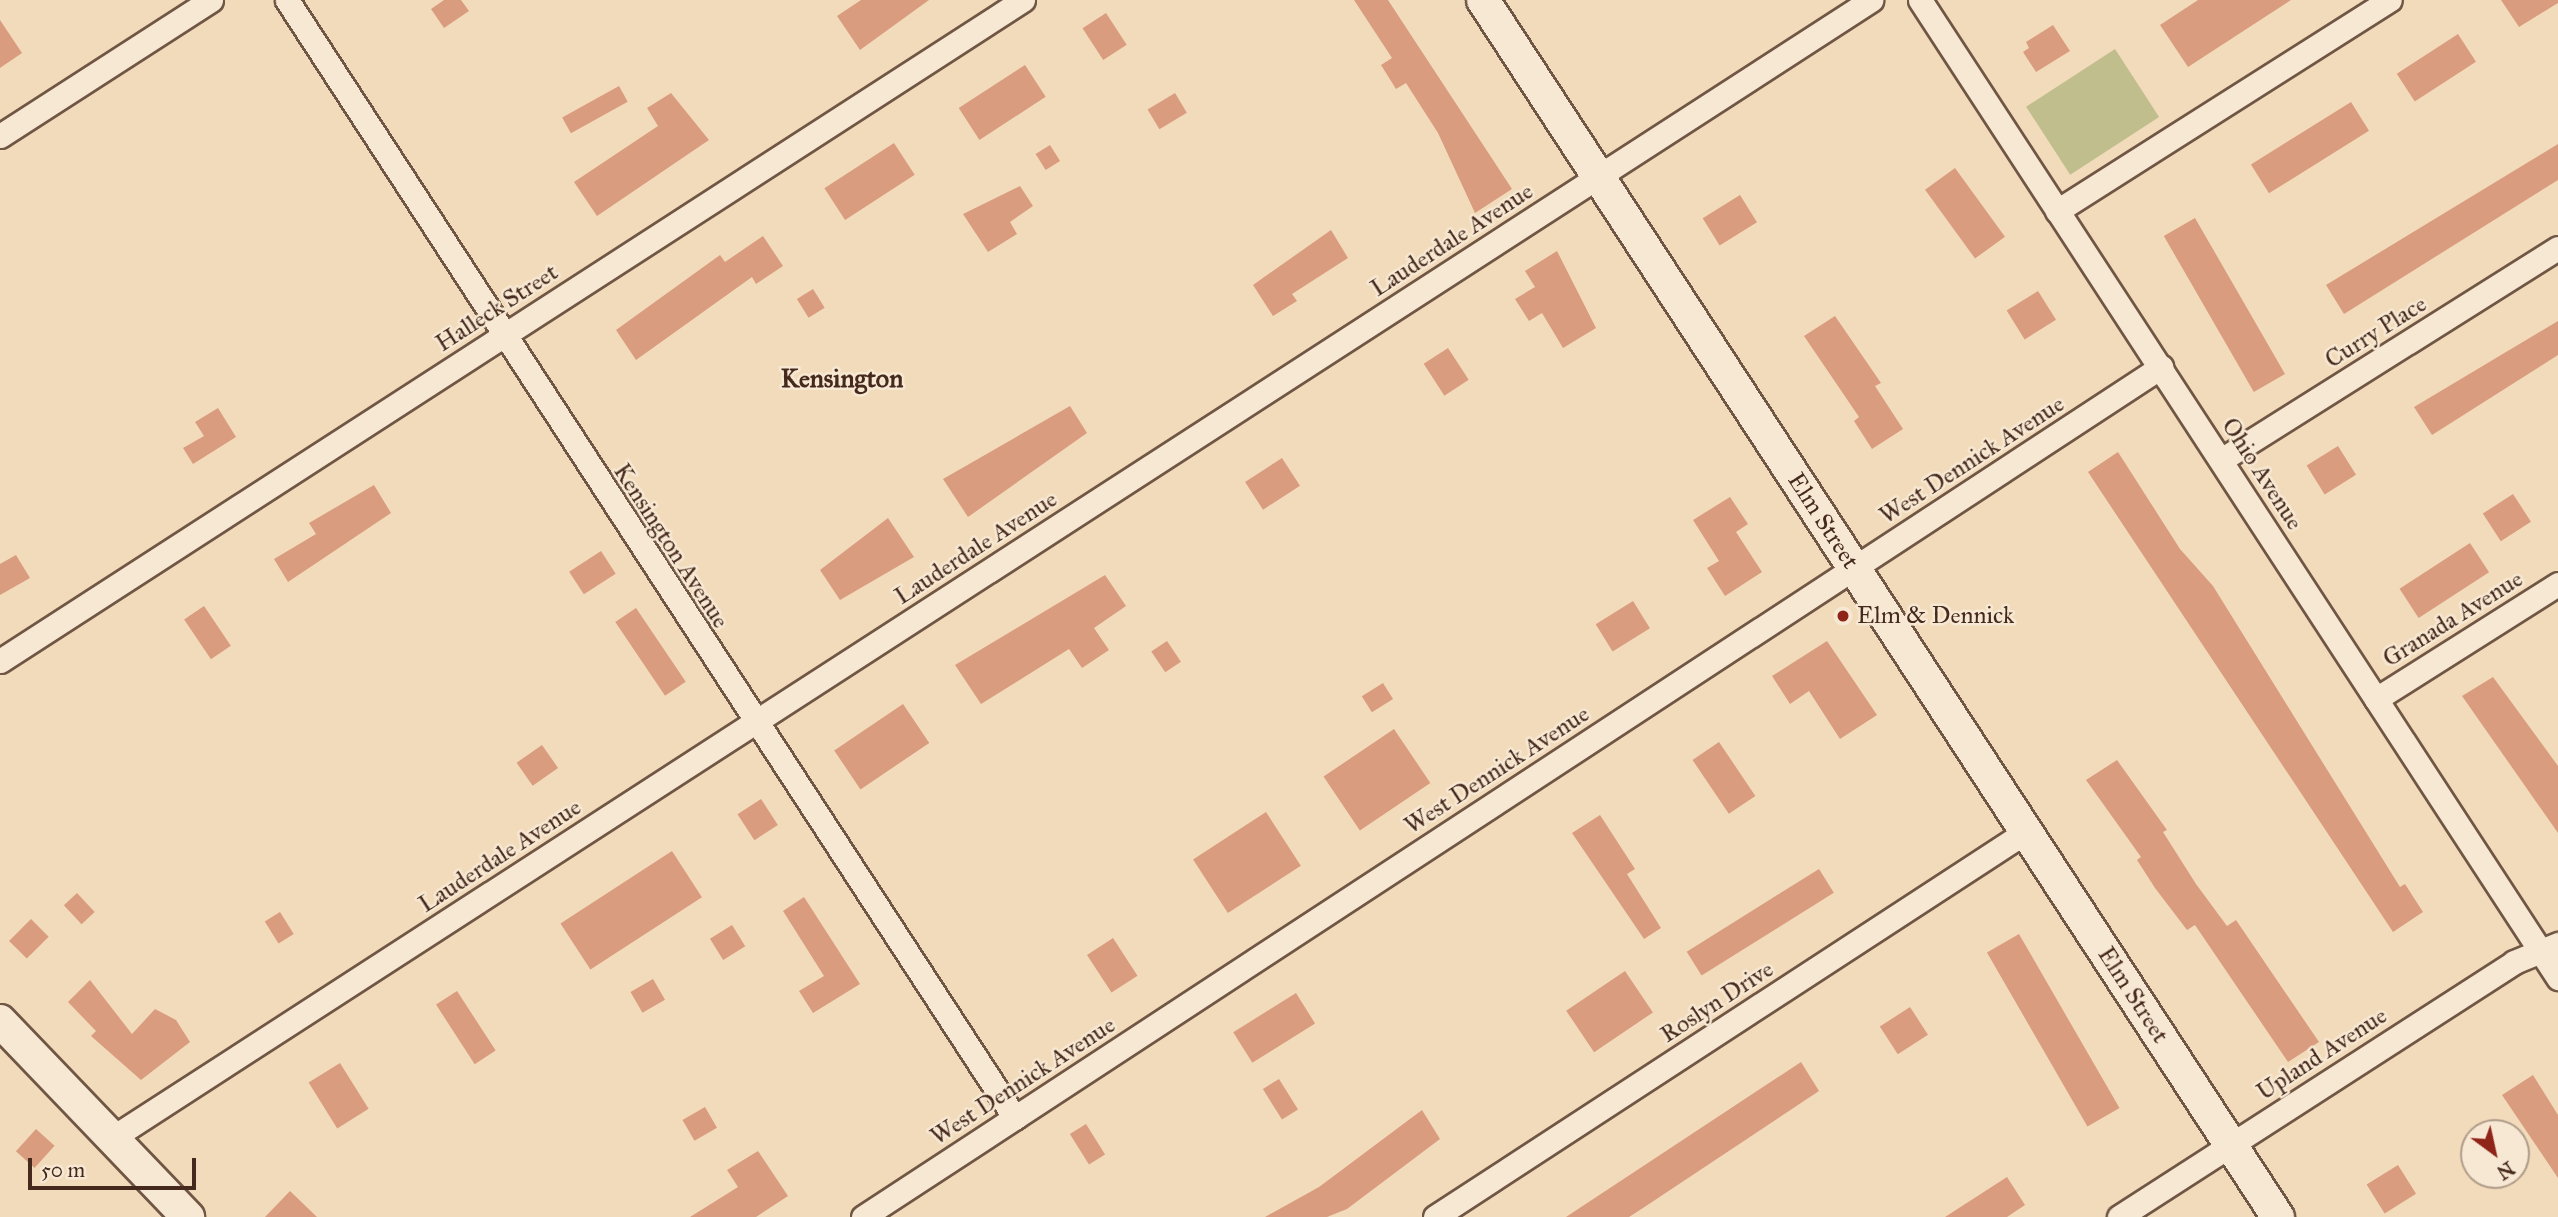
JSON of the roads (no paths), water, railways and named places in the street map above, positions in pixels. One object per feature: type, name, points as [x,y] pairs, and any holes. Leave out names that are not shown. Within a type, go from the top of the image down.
[{"type":"street","points":[[0,136],[211,0]]},
{"type":"street","name":"Kensington Avenue","points":[[287,0],[1015,1118]]},
{"type":"street","name":"Halleck Street","points":[[0,661],[1023,0]]},
{"type":"street","name":"Elm Street","points":[[1483,0],[2278,1217]]},
{"type":"street","name":"Lauderdale Avenue","points":[[109,1139],[1871,0]]},
{"type":"street","name":"Ohio Avenue","points":[[1920,0],[2376,699],[2549,948],[2558,978]]},
{"type":"street","points":[[2057,211],[2390,0]]},
{"type":"street","name":"Curry Place","points":[[2221,460],[2558,248]]},
{"type":"street","name":"West Dennick Avenue","points":[[863,1217],[2161,367]]},
{"type":"street","name":"Granada Avenue","points":[[2376,699],[2558,584]]},
{"type":"street","name":"Roslyn Drive","points":[[1435,1217],[2027,831]]},
{"type":"street","name":"Upland Avenue","points":[[2119,1217],[2514,962],[2549,948]]},
{"type":"street","points":[[0,1021],[109,1139],[188,1217]]},
{"type":"place","name":"Elm & Dennick","points":[[1843,616]]},
{"type":"district","name":"Kensington","points":[[842,379]]}]
